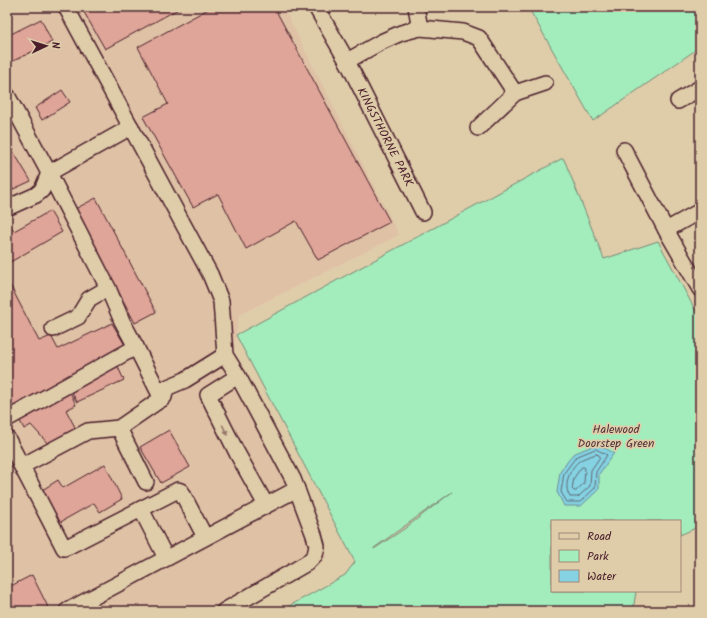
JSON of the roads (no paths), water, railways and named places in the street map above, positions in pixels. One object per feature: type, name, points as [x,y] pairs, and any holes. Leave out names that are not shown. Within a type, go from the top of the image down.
[{"type":"street","points":[[66,7],[210,274],[221,301],[226,355],[297,489],[317,546],[315,555],[307,563],[224,611]]},
{"type":"street","name":"KINGSTHORNE PARK","points":[[316,7],[347,61],[423,212]]},
{"type":"street","points":[[416,7],[420,28]]},
{"type":"street","points":[[347,61],[381,42],[401,33],[420,28],[463,32],[479,38],[515,93]]},
{"type":"street","points":[[478,128],[515,93],[545,83]]},
{"type":"street","points":[[678,101],[700,88]]},
{"type":"street","points":[[7,95],[49,173],[108,288],[122,321],[163,398]]},
{"type":"street","points":[[7,208],[36,195],[42,190],[49,173],[131,127]]},
{"type":"street","points":[[624,150],[666,230],[700,289]]},
{"type":"street","points":[[666,230],[700,211]]},
{"type":"street","points":[[53,329],[78,317],[89,300],[108,288]]},
{"type":"street","points":[[7,419],[136,347]]},
{"type":"street","points":[[22,466],[88,431],[119,428],[163,398],[166,388],[185,380],[226,355]]},
{"type":"street","points":[[238,376],[208,394],[237,453],[266,505]]},
{"type":"street","points":[[119,428],[146,482]]},
{"type":"street","points":[[7,438],[64,548],[178,490],[181,491],[205,537]]},
{"type":"street","points":[[67,611],[297,489]]},
{"type":"street","points":[[141,509],[166,558]]},
{"type":"water","points":[[597,444],[614,453],[599,474],[599,489],[581,506],[564,506],[557,492],[560,472],[573,454]]},
{"type":"park label","name":"Halewood Doorstep Green","points":[[616,436]]}]
